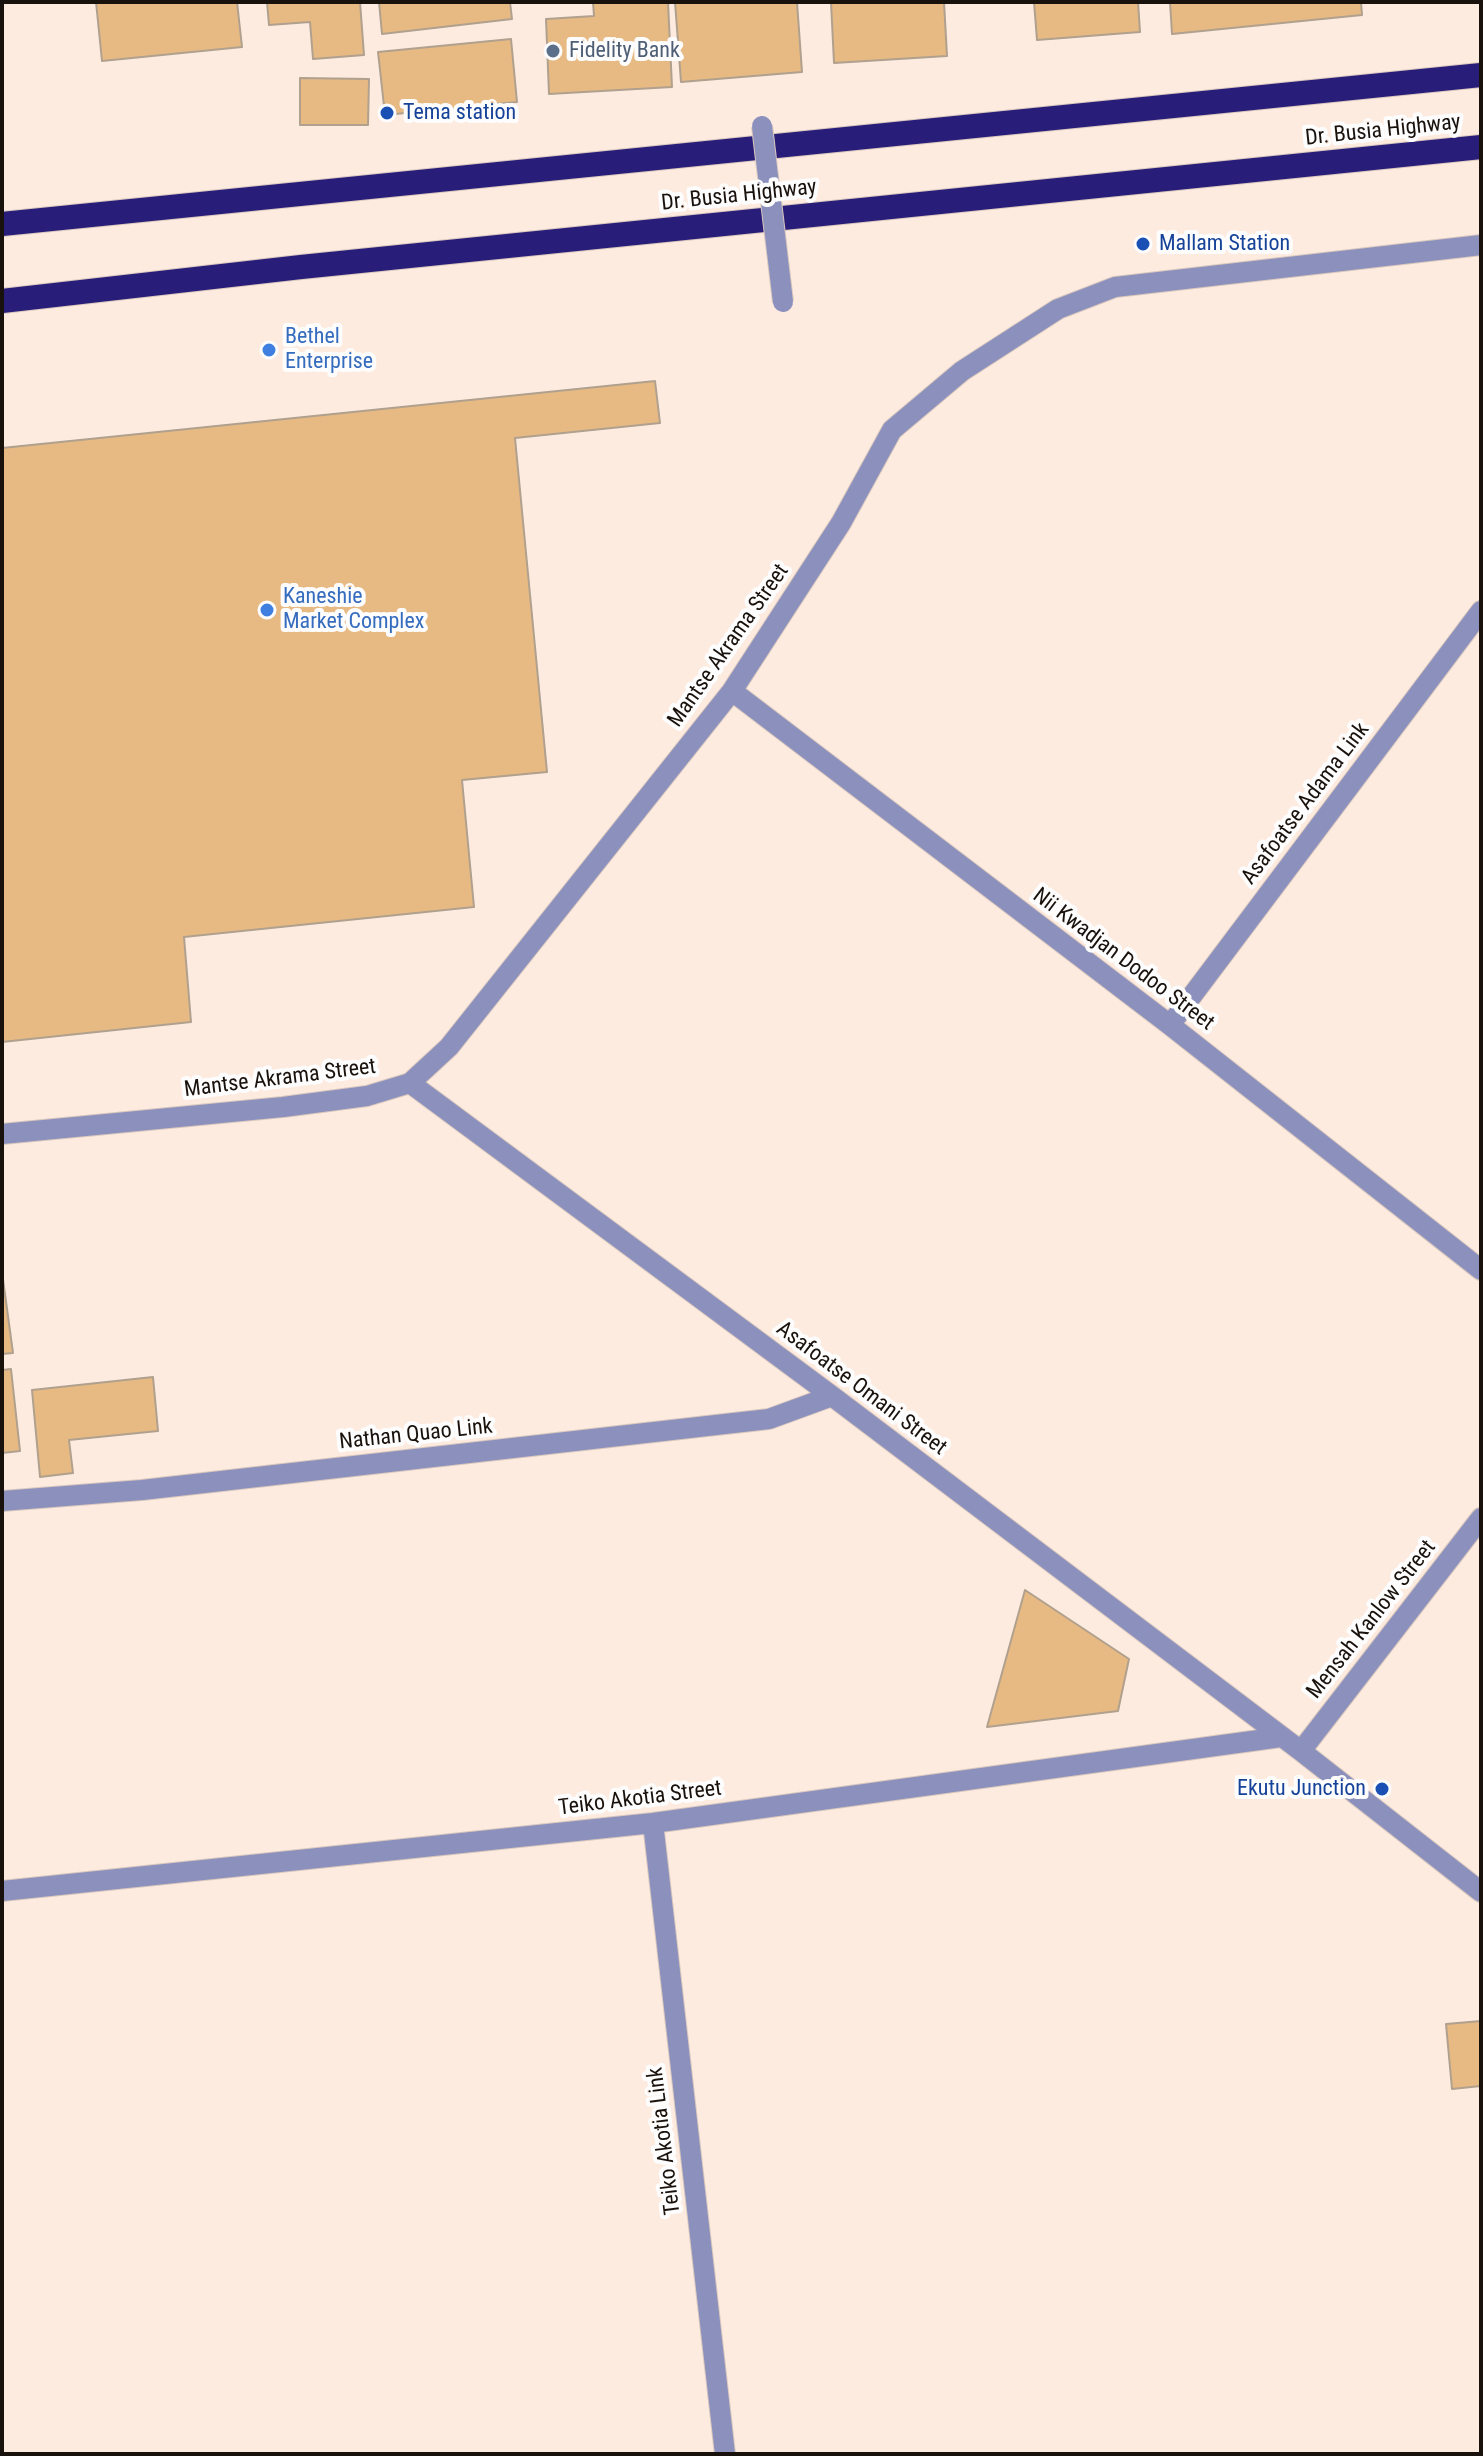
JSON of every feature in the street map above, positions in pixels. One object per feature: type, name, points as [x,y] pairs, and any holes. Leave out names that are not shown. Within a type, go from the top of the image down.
[{"type":"highway","name":"Dr. Busia Highway","points":[[2,224],[1481,75]]},
{"type":"highway","name":"Dr. Busia Highway","points":[[2,301],[301,267],[1481,147]]},
{"type":"street","points":[[762,126],[783,302]]},
{"type":"street","name":"Mantse Akrama Street","points":[[2,1134],[283,1107],[367,1096],[410,1083],[449,1047],[732,691],[841,523],[892,430],[962,371],[1058,309],[1115,287],[1481,245]]},
{"type":"street","name":"Asafoatse Adama Link","points":[[1170,1025],[1481,611]]},
{"type":"street","name":"Nii Kwadjan Dodoo Street","points":[[732,691],[1170,1025],[1481,1270]]},
{"type":"street","name":"Asafoatse Omani Street","points":[[410,1083],[832,1396],[1301,1751]]},
{"type":"street","name":"Nathan Quao Link","points":[[2,1501],[158,1488],[769,1419],[832,1396]]},
{"type":"street","name":"Mensah Kanlow Street","points":[[1301,1751],[1481,1518]]},
{"type":"street","name":"Teiko Akotia Street","points":[[2,1891],[653,1823],[1281,1737]]},
{"type":"street","points":[[1301,1751],[1481,1892]]},
{"type":"street","name":"Teiko Akotia Link","points":[[653,1823],[725,2454]]},
{"type":"building","points":[[96,2],[237,2],[242,47],[102,61]]},
{"type":"building","points":[[267,2],[360,2],[364,55],[313,59],[310,22],[269,25]]},
{"type":"building","points":[[379,2],[510,2],[512,19],[382,34]]},
{"type":"building","points":[[593,2],[668,2],[672,87],[549,94],[546,19],[594,16]]},
{"type":"building","points":[[675,2],[797,2],[802,72],[681,82]]},
{"type":"building","points":[[831,2],[944,2],[947,56],[834,63]]},
{"type":"building","points":[[1034,2],[1138,2],[1140,32],[1037,40]]},
{"type":"building","points":[[1170,2],[1361,2],[1362,15],[1172,34]]},
{"type":"building","points":[[511,39],[517,102],[385,115],[378,52]]},
{"type":"building","points":[[300,78],[369,79],[368,125],[300,125]]},
{"type":"building","name":"Kaneshie Market Complex","points":[[655,381],[660,423],[515,438],[547,772],[462,780],[474,907],[184,937],[191,1022],[2,1042],[2,448]]},
{"type":"building","points":[[2,1272],[13,1353],[2,1354]]},
{"type":"building","points":[[11,1369],[20,1451],[2,1453],[2,1370]]},
{"type":"building","points":[[153,1377],[158,1431],[69,1440],[73,1473],[40,1477],[32,1390]]},
{"type":"building","points":[[1025,1590],[1129,1659],[1118,1711],[987,1727]]},
{"type":"building","points":[[1481,2021],[1481,2086],[1452,2089],[1446,2024]]},
{"type":"place","name":"Fidelity Bank","points":[[553,51]]},
{"type":"place","name":"Tema station","points":[[387,113]]},
{"type":"place","name":"Mallam Station","points":[[1143,244]]},
{"type":"place","name":"Bethel Enterprise","points":[[269,350]]},
{"type":"place","name":"Kaneshie Market Complex","points":[[267,610]]},
{"type":"place","name":"Ekutu Junction","points":[[1382,1789]]}]
